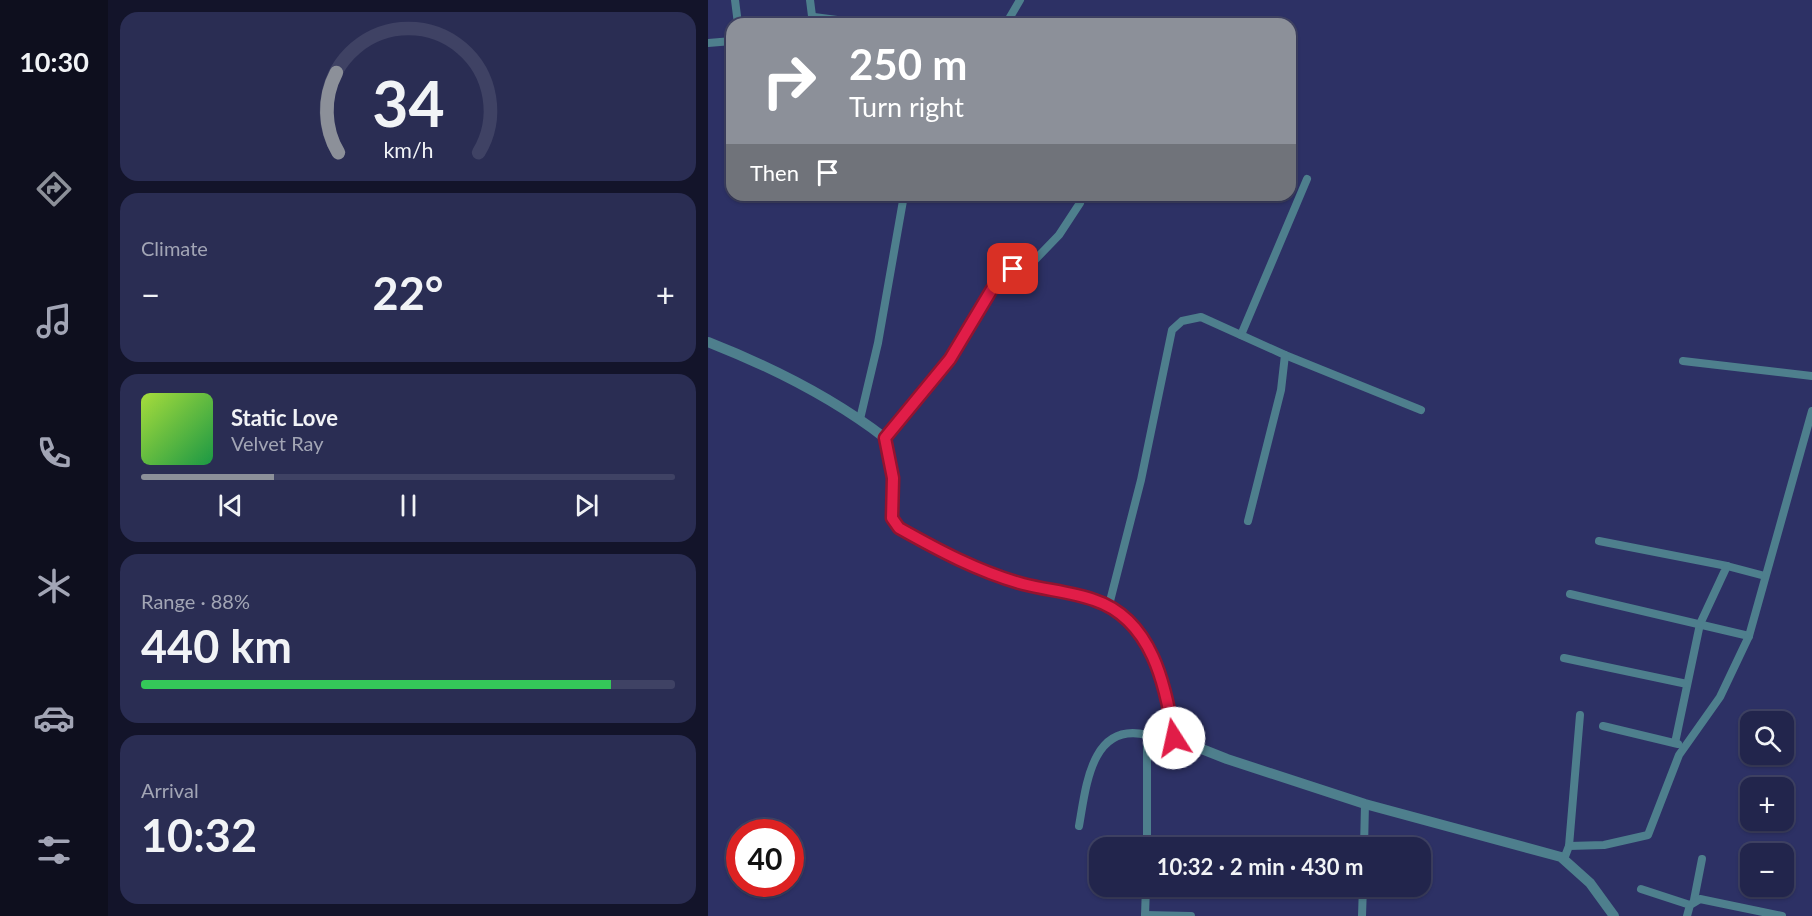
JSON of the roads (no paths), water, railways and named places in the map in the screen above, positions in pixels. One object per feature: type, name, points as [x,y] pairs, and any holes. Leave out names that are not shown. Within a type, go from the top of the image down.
[{"type":"street","points":[[735,0],[737,18]]},
{"type":"street","points":[[810,0],[814,18]]},
{"type":"street","points":[[1010,18],[1020,0]]},
{"type":"street","points":[[708,43],[726,42]]},
{"type":"street","points":[[1241,335],[1307,179]]},
{"type":"street","points":[[860,419],[878,343],[903,201]]},
{"type":"street","points":[[885,438],[950,359],[992,289],[1013,269],[1031,264],[1059,235],[1080,203]]},
{"type":"street","points":[[1109,605],[1141,480],[1172,330],[1182,321],[1202,316],[1285,355],[1421,410]]},
{"type":"street","points":[[708,342],[786,378],[860,419],[885,438],[893,478],[892,518],[899,528],[973,567],[1023,584],[1093,599],[1109,605],[1139,633],[1154,658],[1164,689],[1174,738]]},
{"type":"street","points":[[1248,521],[1281,390],[1285,355]]},
{"type":"street","points":[[1683,361],[1812,376]]},
{"type":"street","points":[[1569,846],[1604,845],[1648,835],[1685,745],[1720,697],[1749,636],[1812,411]]},
{"type":"street","points":[[1599,541],[1765,576]]},
{"type":"street","points":[[1675,743],[1700,624],[1726,566]]},
{"type":"street","points":[[1570,594],[1749,636]]},
{"type":"street","points":[[1564,658],[1687,684]]},
{"type":"street","points":[[1564,859],[1569,846],[1580,715]]},
{"type":"street","points":[[1603,726],[1685,745]]},
{"type":"street","points":[[1079,826],[1087,779],[1108,740],[1120,734],[1174,738],[1227,759],[1365,804],[1564,859],[1590,883],[1614,916]]},
{"type":"street","points":[[1147,735],[1147,837]]},
{"type":"street","points":[[1364,837],[1365,804]]},
{"type":"street","points":[[1687,916],[1702,859]]},
{"type":"street","points":[[1641,889],[1692,903],[1700,899],[1782,916]]},
{"type":"street","points":[[1146,897],[1145,916],[1191,916]]},
{"type":"street","points":[[1362,916],[1363,897]]}]
